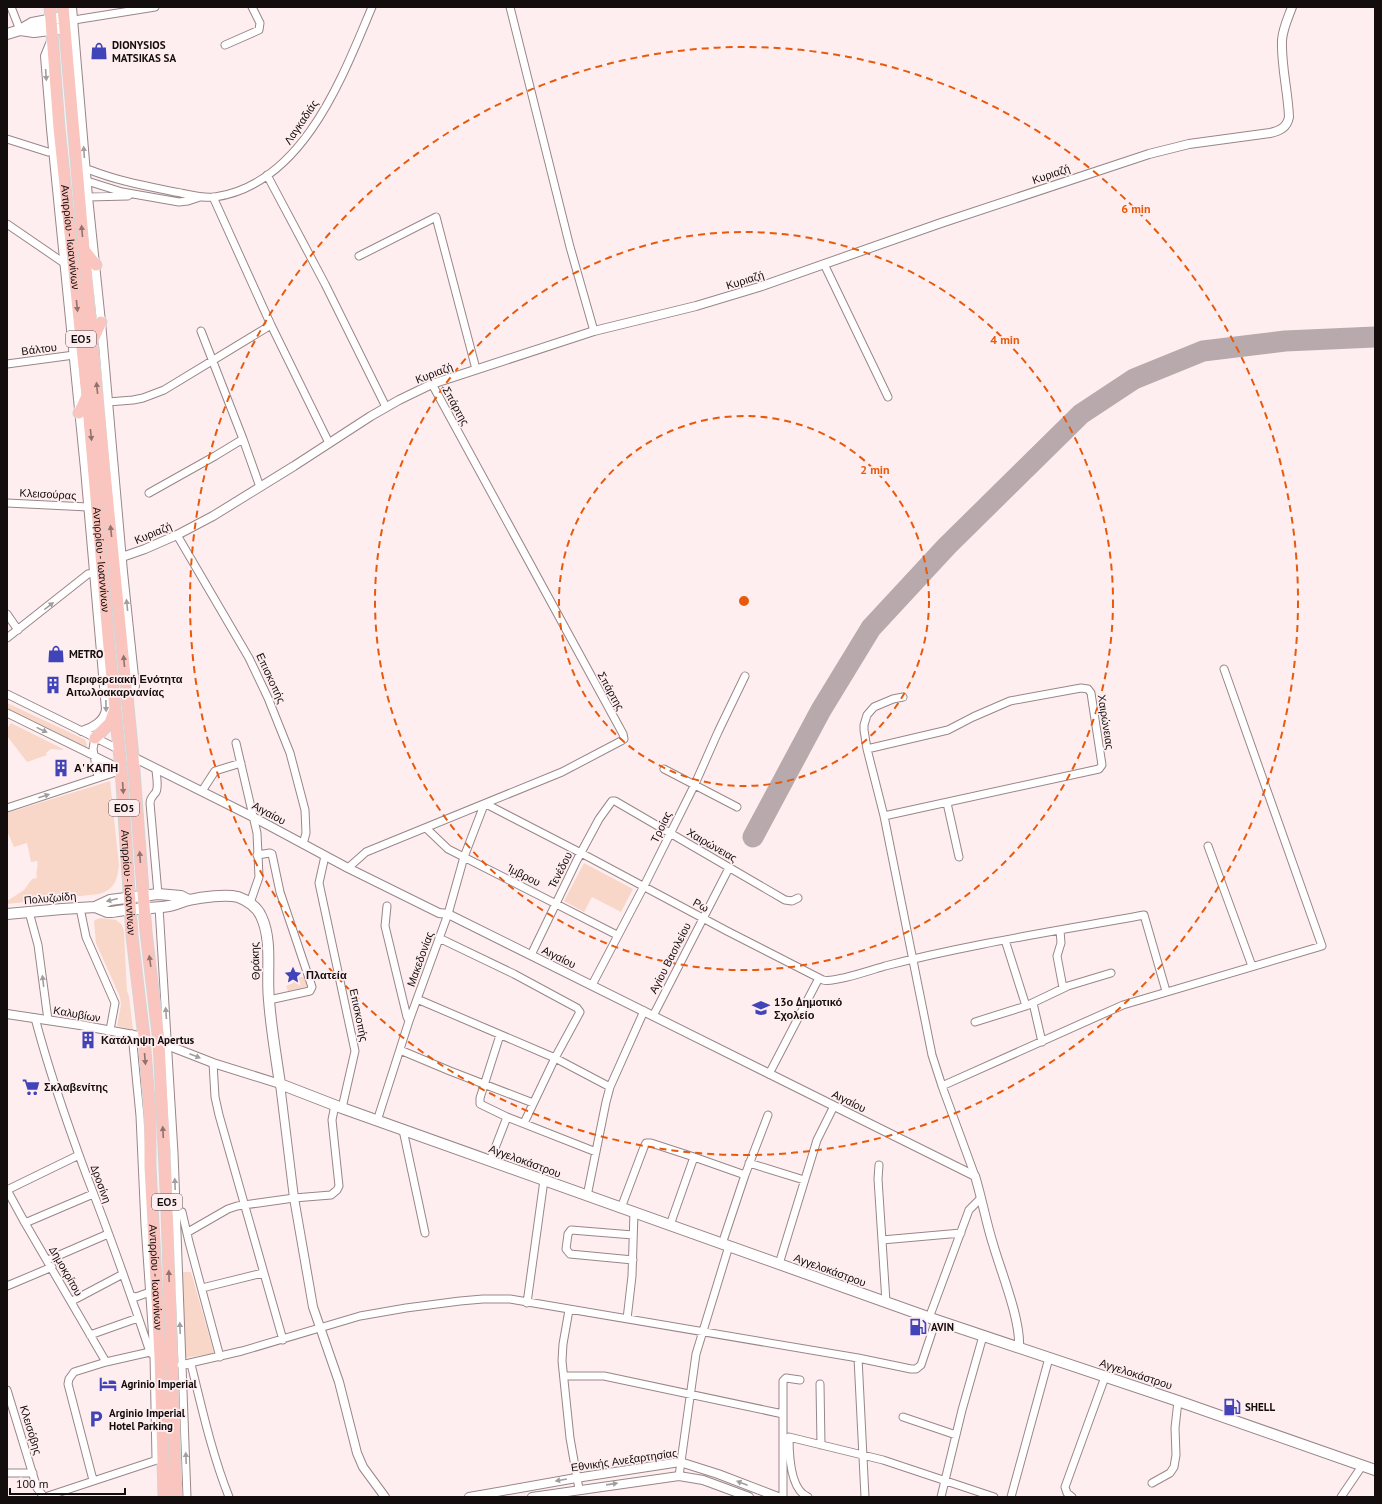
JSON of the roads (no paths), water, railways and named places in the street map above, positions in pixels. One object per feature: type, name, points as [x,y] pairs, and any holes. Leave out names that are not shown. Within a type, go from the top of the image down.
[{"type":"main road","name":"Αντιρρίου - Ιωαννίνων","points":[[50,7],[60,136],[87,395],[102,491],[127,699],[133,757],[146,932],[163,1044],[171,1211],[176,1497]]},
{"type":"main road","points":[[7,34],[20,30],[32,23],[51,29],[67,18]]},
{"type":"main road","name":"Αντιρρίου - Ιωαννίνων","points":[[67,18],[102,491],[101,563],[122,770],[130,909],[144,1037],[145,1116],[150,1166],[159,1459],[164,1497]]},
{"type":"main road","points":[[84,250],[96,265]]},
{"type":"main road","points":[[92,342],[101,322]]},
{"type":"main road","points":[[79,413],[87,395]]},
{"type":"main road","points":[[85,468],[119,511]]},
{"type":"main road","points":[[95,738],[110,723],[114,715],[115,707]]},
{"type":"main road","points":[[95,907],[110,900],[158,894],[181,896],[189,900]]},
{"type":"main road","points":[[95,907],[107,912],[159,907],[173,905],[189,900],[223,896],[238,897],[250,903]]},
{"type":"main road","name":"Θράκης","points":[[250,903],[259,913],[265,930],[268,954],[267,975],[269,1000],[280,1084]]},
{"type":"main road","name":"Πολυζωίδη","points":[[7,914],[95,907]]},
{"type":"main road","name":"Αγγελοκάστρου","points":[[280,1084],[338,1107],[932,1319],[1105,1376],[1375,1470]]},
{"type":"street","points":[[11,7],[20,30]]},
{"type":"street","points":[[72,7],[67,18],[96,265],[135,686],[127,699]]},
{"type":"street","points":[[67,18],[155,7]]},
{"type":"street","points":[[224,45],[257,32],[260,28],[260,23],[252,7]]},
{"type":"street","name":"Λαγκαδιάς","points":[[90,170],[128,183],[200,197],[213,197],[229,194],[267,176],[285,161],[299,146],[314,126],[347,66],[372,7]]},
{"type":"street","points":[[510,7],[570,247],[594,331]]},
{"type":"street","name":"Κυριαζή","points":[[122,557],[145,550],[214,516],[386,407],[432,384],[594,331],[696,306],[759,287],[941,223],[1149,154],[1189,144],[1270,133],[1282,129],[1288,123],[1289,117],[1282,39],[1292,7]]},
{"type":"street","points":[[51,29],[45,56],[50,129],[85,468],[106,710],[105,715],[101,720],[91,728],[82,732]]},
{"type":"street","points":[[7,139],[48,152]]},
{"type":"street","points":[[267,176],[322,277],[386,407]]},
{"type":"street","name":"Λαγκαδιάς","points":[[87,181],[108,189],[138,196],[180,202],[200,197]]},
{"type":"street","name":"Λαγκαδιάς","points":[[88,196],[138,196]]},
{"type":"street","points":[[213,197],[271,325],[329,443]]},
{"type":"street","points":[[359,256],[436,217],[476,369]]},
{"type":"street","points":[[7,224],[64,263]]},
{"type":"street","points":[[824,264],[888,397]]},
{"type":"street","points":[[108,402],[133,400],[154,394],[174,385],[271,325]]},
{"type":"street","points":[[201,331],[260,487]]},
{"type":"street","name":"Βάλτου","points":[[7,364],[74,355]]},
{"type":"street","name":"Σπάρτης","points":[[348,868],[366,852],[562,772],[621,741],[624,736],[432,384]]},
{"type":"street","points":[[149,492],[243,439]]},
{"type":"street","name":"Κλεισούρας","points":[[7,503],[88,507]]},
{"type":"street","name":"Επισκοπής","points":[[177,535],[249,658],[268,698],[290,753],[305,810],[306,833],[303,844]]},
{"type":"street","points":[[7,638],[88,574],[94,573]]},
{"type":"street","points":[[7,614],[18,630]]},
{"type":"street","points":[[942,1086],[1123,1005],[1322,946],[1224,669]]},
{"type":"street","name":"Τροίας","points":[[592,985],[695,784],[745,676]]},
{"type":"street","name":"Χαιρώνειας","points":[[867,749],[948,730],[1010,701],[1081,688],[1090,691],[1102,765],[1100,769],[884,816]]},
{"type":"street","points":[[7,694],[120,750]]},
{"type":"street","points":[[903,697],[877,705],[870,712],[864,724],[867,749],[884,816],[914,959],[928,1037],[942,1086],[975,1176],[991,1239],[1013,1310],[1019,1340],[1019,1348]]},
{"type":"street","points":[[7,713],[122,770]]},
{"type":"street","points":[[95,738],[94,755],[98,778]]},
{"type":"street","points":[[236,743],[257,833],[259,878],[250,903]]},
{"type":"street","name":"Αιγαίου","points":[[133,757],[253,817],[348,868],[439,913],[448,914],[975,1176]]},
{"type":"street","points":[[202,791],[215,771],[241,763]]},
{"type":"street","points":[[156,769],[157,788],[150,800],[150,803],[158,894]]},
{"type":"street","points":[[664,769],[737,807]]},
{"type":"street","points":[[7,808],[122,770]]},
{"type":"street","name":"Χαιρώνειας","points":[[615,801],[785,900],[792,901],[798,898]]},
{"type":"street","name":"Τενέδου","points":[[531,955],[599,819],[611,802],[615,801]]},
{"type":"street","points":[[948,802],[959,857]]},
{"type":"street","name":"Ρω","points":[[485,804],[827,981],[966,946],[1144,915],[1166,991]]},
{"type":"street","name":"Μακεδονίας","points":[[377,1121],[409,1021],[448,914],[464,857],[485,804]]},
{"type":"street","name":"Ίμβρου","points":[[426,828],[443,846],[617,935]]},
{"type":"street","points":[[1208,846],[1252,966]]},
{"type":"street","points":[[257,855],[272,854],[280,892],[312,987],[310,991],[269,1000]]},
{"type":"street","name":"Επισκοπής","points":[[188,1232],[228,1209],[244,1205],[294,1198],[331,1195],[339,1186],[332,1120],[338,1107],[355,1051],[319,883],[325,856]]},
{"type":"street","name":"Αγίου Βασιλείου","points":[[653,1016],[730,868]]},
{"type":"street","points":[[387,906],[385,926],[407,1018],[409,1021]]},
{"type":"street","points":[[159,907],[163,1044],[213,1063],[280,1084],[294,1198],[311,1297],[339,1382],[357,1454],[363,1467],[384,1497]]},
{"type":"street","points":[[80,908],[86,937],[115,1003],[110,1030]]},
{"type":"street","points":[[29,912],[38,944],[48,1020]]},
{"type":"street","points":[[1060,930],[1061,943],[1057,956],[1063,988]]},
{"type":"street","points":[[439,938],[514,974],[578,1008],[580,1013],[554,1058],[524,1123]]},
{"type":"street","points":[[1005,940],[1042,1042]]},
{"type":"street","points":[[976,1022],[1029,1004],[1081,981],[1111,973]]},
{"type":"street","points":[[769,1074],[819,978]]},
{"type":"street","points":[[417,999],[554,1058],[610,1087]]},
{"type":"street","points":[[587,1196],[602,1116],[610,1087],[644,1011]]},
{"type":"street","name":"Καλυβίων","points":[[7,1014],[110,1030],[144,1037]]},
{"type":"street","name":"Δροσίνη","points":[[35,1018],[42,1046],[79,1155],[152,1354]]},
{"type":"street","points":[[132,1034],[145,1116],[152,1354],[157,1372]]},
{"type":"street","points":[[500,1035],[480,1103],[507,1117],[596,1152]]},
{"type":"street","points":[[400,1050],[533,1103]]},
{"type":"street","points":[[213,1063],[215,1097],[219,1115],[282,1340]]},
{"type":"street","points":[[779,1264],[817,1140],[834,1106]]},
{"type":"street","points":[[678,1476],[696,1354],[745,1175],[768,1115]]},
{"type":"street","points":[[490,1161],[507,1117]]},
{"type":"street","points":[[403,1130],[425,1233]]},
{"type":"street","points":[[621,1208],[646,1143],[651,1143],[745,1175]]},
{"type":"street","points":[[7,1190],[79,1155]]},
{"type":"street","points":[[670,1225],[694,1158]]},
{"type":"street","points":[[749,1163],[804,1180]]},
{"type":"street","points":[[879,1165],[878,1179],[886,1302]]},
{"type":"street","points":[[527,1303],[544,1180]]},
{"type":"street","name":"Δημοκρίτου","points":[[7,1190],[106,1362]]},
{"type":"street","points":[[25,1223],[93,1194]]},
{"type":"street","points":[[181,1366],[220,1357],[364,1316],[406,1308],[460,1301],[505,1299],[916,1369],[921,1365],[932,1319],[960,1234],[969,1210],[980,1198]]},
{"type":"street","points":[[187,1497],[181,1366],[171,1211],[182,1212],[220,1357]]},
{"type":"street","points":[[627,1319],[632,1276],[634,1212]]},
{"type":"street","points":[[633,1236],[571,1230],[568,1234],[566,1249],[570,1254],[633,1260]]},
{"type":"street","points":[[48,1260],[108,1234]]},
{"type":"street","points":[[882,1240],[960,1234]]},
{"type":"street","points":[[7,1286],[52,1268]]},
{"type":"street","points":[[202,1288],[263,1273]]},
{"type":"street","points":[[72,1301],[123,1274]]},
{"type":"street","points":[[131,1296],[136,1297],[150,1292]]},
{"type":"street","points":[[570,1310],[562,1351],[570,1438],[579,1489]]},
{"type":"street","points":[[90,1334],[138,1318]]},
{"type":"street","points":[[941,1497],[983,1336]]},
{"type":"street","points":[[93,1480],[68,1384],[69,1379],[74,1372],[106,1362],[152,1354]]},
{"type":"street","points":[[858,1358],[865,1497]]},
{"type":"street","points":[[1011,1497],[1049,1358]]},
{"type":"street","points":[[191,1364],[202,1412],[229,1497]]},
{"type":"street","points":[[564,1376],[604,1376],[783,1414]]},
{"type":"street","points":[[1072,1497],[1067,1493],[1065,1487],[1105,1376]]},
{"type":"street","points":[[783,1497],[783,1380],[786,1378],[800,1380]]},
{"type":"street","points":[[820,1384],[820,1445]]},
{"type":"street","name":"Κλεισόβης","points":[[7,1390],[37,1488],[45,1497]]},
{"type":"street","points":[[1152,1483],[1170,1473],[1174,1467],[1176,1455],[1175,1428],[1178,1401]]},
{"type":"street","points":[[903,1417],[956,1435]]},
{"type":"street","points":[[808,1497],[800,1492],[796,1484],[792,1469],[789,1437],[863,1455],[945,1480],[994,1497]]},
{"type":"street","points":[[45,1497],[159,1459]]},
{"type":"street","name":"Εθνικής Ανεξαρτησίας","points":[[468,1497],[680,1462],[718,1474],[778,1497]]},
{"type":"street","points":[[1341,1497],[1362,1466],[1375,1463]]},
{"type":"street","points":[[7,1473],[33,1473]]},
{"type":"street","name":"Εθνικής Ανεξαρτησίας","points":[[532,1497],[579,1489],[678,1476],[703,1480],[749,1497]]},
{"type":"place","name":"DIONYSIOS MATSIKAS SA","points":[[99,51]]},
{"type":"place","name":"METRO","points":[[56,654]]},
{"type":"place","name":"Περιφερειακή Ενότητα Αιτωλοακαρνανίας","points":[[53,685]]},
{"type":"place","name":"Α' ΚΑΠΗ","points":[[61,768]]},
{"type":"place","name":"Πλατεία","points":[[293,975]]},
{"type":"place","name":"13ο Δημοτικό Σχολείο","points":[[761,1008]]},
{"type":"place","name":"Κατάληψη Apertus","points":[[88,1040]]},
{"type":"place","name":"Σκλαβενίτης","points":[[31,1087]]},
{"type":"place","name":"AVIN","points":[[918,1327]]},
{"type":"place","name":"Agrinio Imperial","points":[[108,1384]]},
{"type":"place","name":"SHELL","points":[[1232,1407]]},
{"type":"place","name":"Arginio Imperial Hotel Parking","points":[[96,1419]]}]
